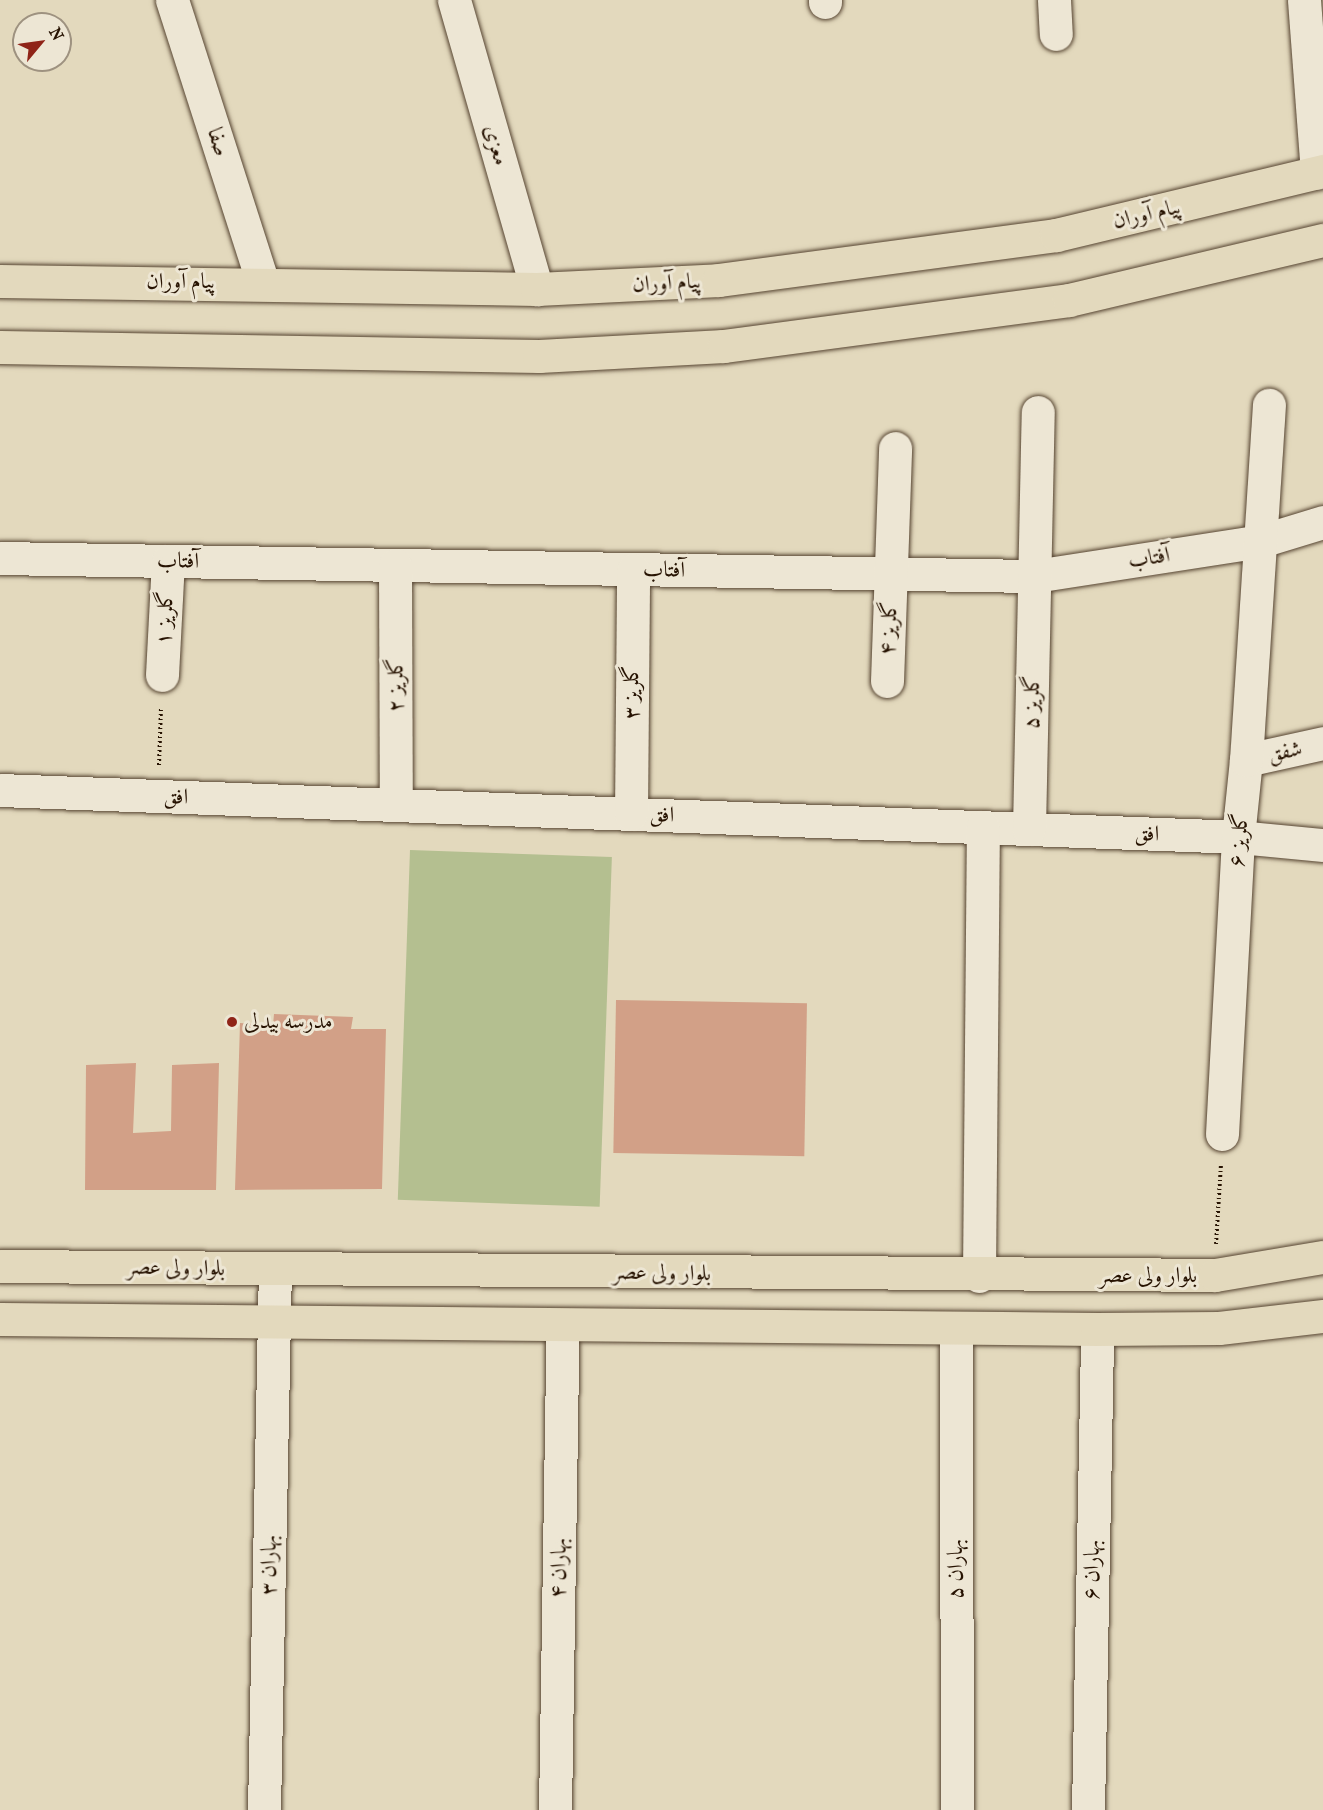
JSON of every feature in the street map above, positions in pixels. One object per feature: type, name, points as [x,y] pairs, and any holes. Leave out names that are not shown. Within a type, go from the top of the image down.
[{"type":"main road","name":"پیام آوران","points":[[0,281],[263,283],[537,289],[719,280],[884,261],[1056,235],[1320,172]]},
{"type":"main road","points":[[0,346],[539,356],[724,346],[1069,300],[1323,240]]},
{"type":"main road","name":"بلوار ولی عصر","points":[[0,1266],[980,1276],[1215,1275],[1323,1257]]},
{"type":"main road","points":[[0,1319],[273,1320],[563,1326],[1096,1329],[1219,1328],[1323,1316]]},
{"type":"street","name":"صفا","points":[[172,0],[263,283]]},
{"type":"street","name":"معزی","points":[[454,0],[537,289]]},
{"type":"street","points":[[1054,0],[1056,34]]},
{"type":"street","points":[[1304,0],[1318,123],[1320,172]]},
{"type":"street","name":"گلریز ۶","points":[[1222,1134],[1238,837],[1246,760],[1269,405]]},
{"type":"street","name":"گلریز ۵","points":[[1029,829],[1038,412]]},
{"type":"street","name":"گلریز ۴","points":[[887,681],[895,448]]},
{"type":"street","name":"آفتاب","points":[[0,558],[1035,576],[1261,541],[1323,522]]},
{"type":"street","name":"گلریز ۱","points":[[162,675],[168,561]]},
{"type":"street","name":"گلریز ۲","points":[[395,565],[396,805]]},
{"type":"street","name":"گلریز ۳","points":[[631,814],[633,570]]},
{"type":"street","name":"شفق","points":[[1246,760],[1323,743]]},
{"type":"street","name":"افق","points":[[0,790],[1238,837],[1323,845]]},
{"type":"street","points":[[980,1276],[982,827]]},
{"type":"street","name":"بهاران ۳","points":[[264,1810],[275,1269]]},
{"type":"street","name":"بهاران ۴","points":[[555,1810],[563,1326]]},
{"type":"street","name":"بهاران ۵","points":[[956,1329],[957,1810]]},
{"type":"street","name":"بهاران ۶","points":[[1088,1810],[1096,1329]]},
{"type":"path","points":[[158,796],[162,675]]},
{"type":"path","points":[[1215,1275],[1222,1134]]},
{"type":"green space","points":[[410,850],[612,857],[600,1207],[398,1200]]},
{"type":"building","points":[[616,1000],[807,1003],[804,1156],[613,1153]]},
{"type":"building","points":[[274,1014],[353,1017],[351,1029],[386,1029],[382,1189],[235,1190],[240,1023],[273,1025]]},
{"type":"building","points":[[136,1063],[133,1133],[171,1131],[172,1065],[219,1063],[216,1190],[85,1190],[86,1065]]},
{"type":"place","name":"مدرسه بیدلی","points":[[232,1022]]}]
